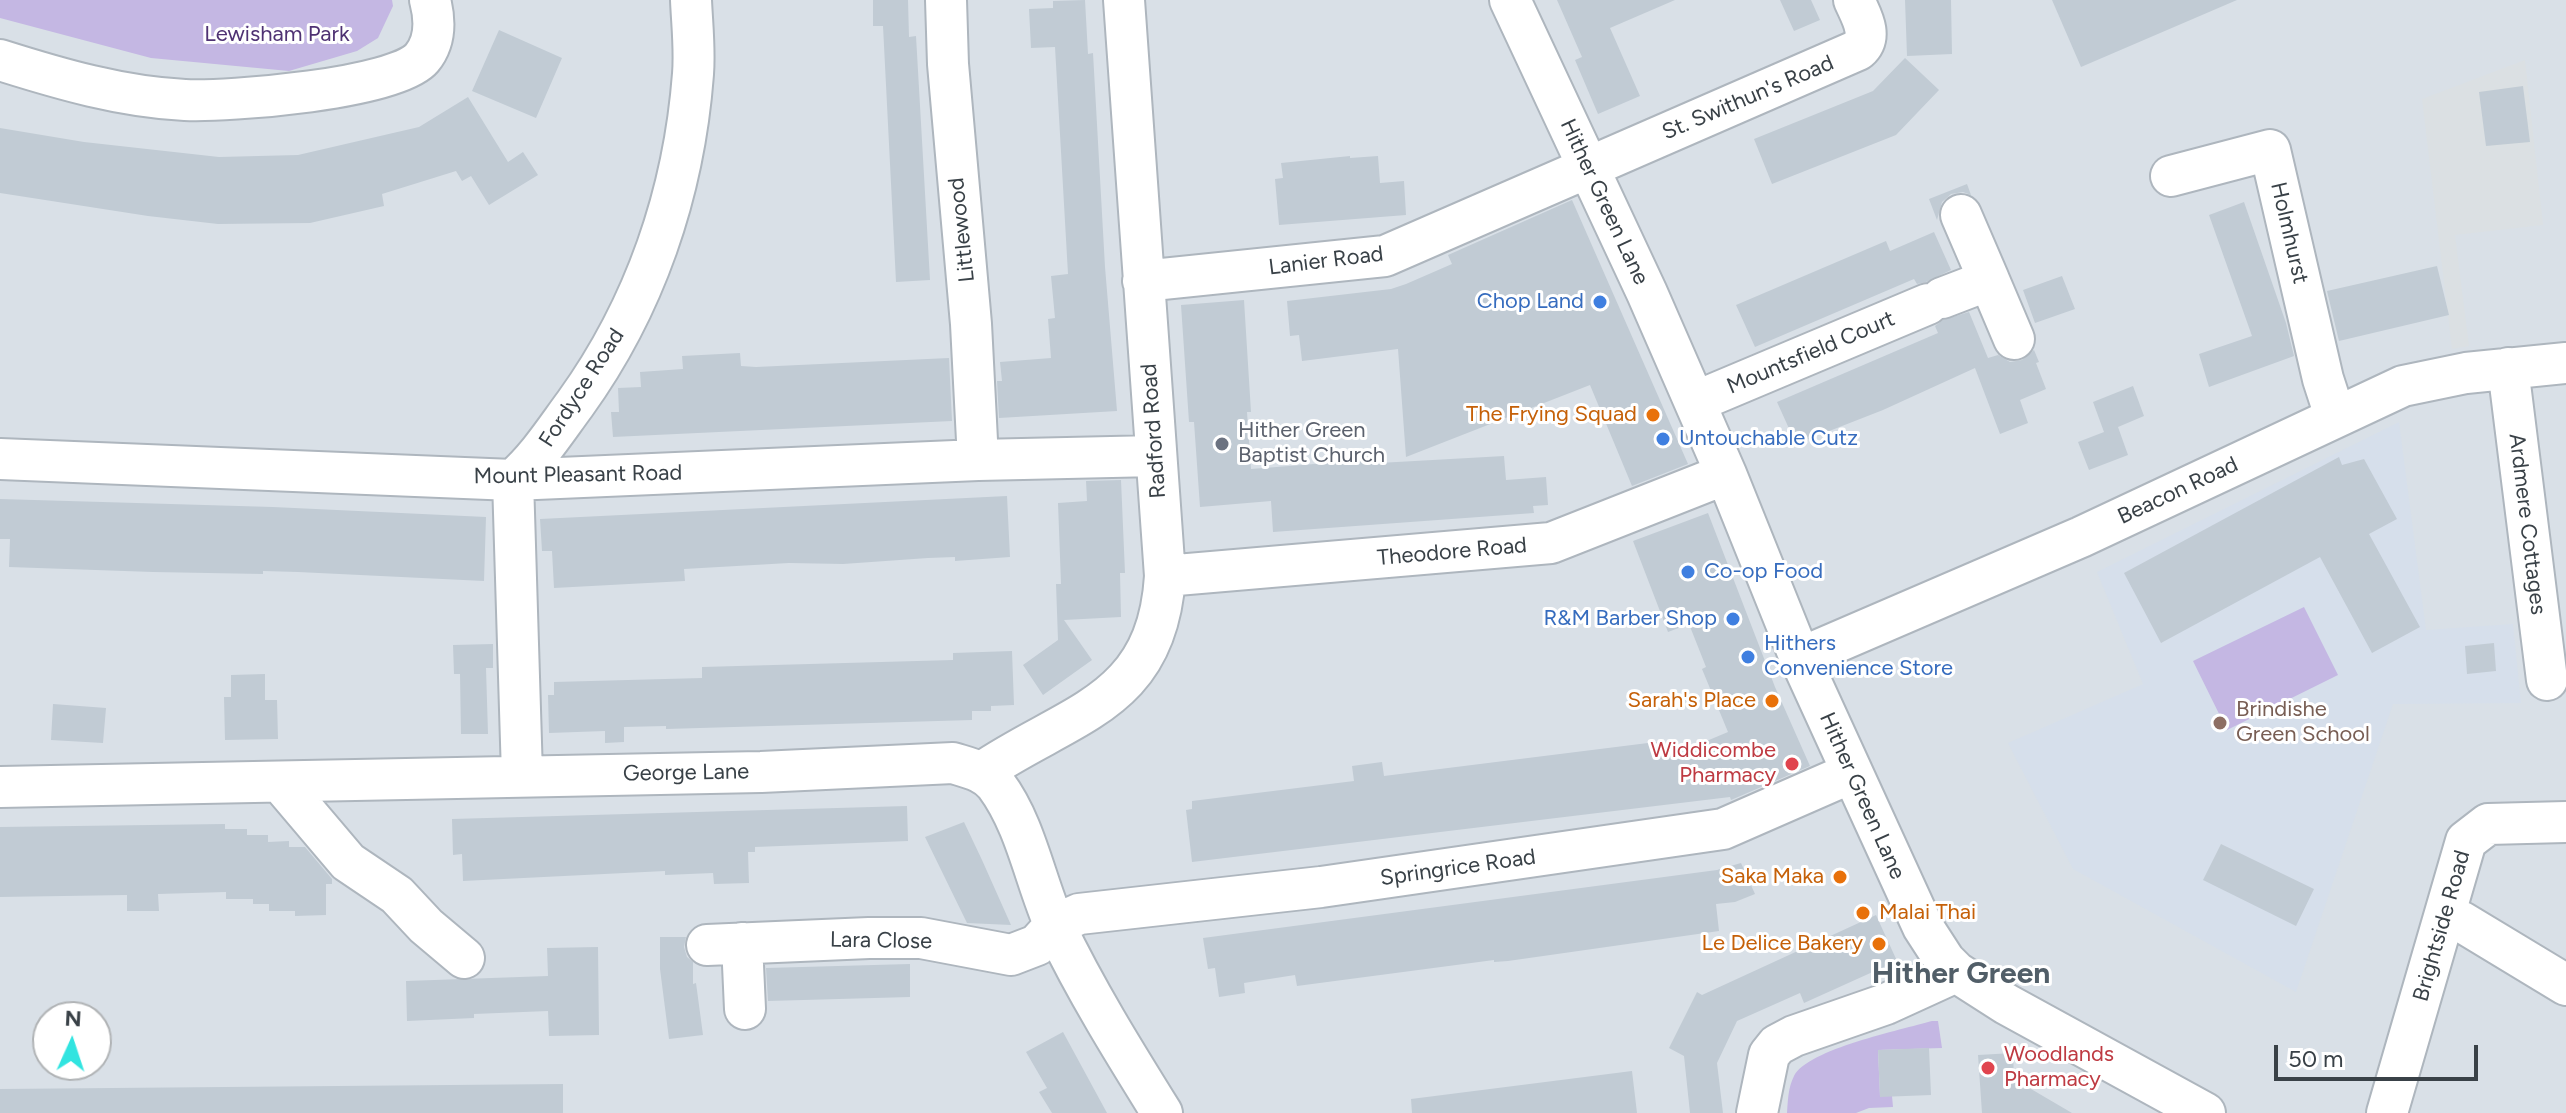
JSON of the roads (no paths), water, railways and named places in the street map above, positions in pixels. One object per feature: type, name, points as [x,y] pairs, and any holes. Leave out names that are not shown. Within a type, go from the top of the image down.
[{"type":"street","points":[[0,60],[100,88],[184,100],[265,98],[390,75],[421,60],[430,44],[435,20],[430,0]]},
{"type":"street","name":"Fordyce Road","points":[[513,480],[534,461],[588,386],[626,322],[664,231],[678,182],[688,125],[694,70],[691,0]]},
{"type":"street","name":"Littlewood","points":[[946,0],[949,79],[971,324],[978,460]]},
{"type":"street","name":"Radford Road","points":[[982,772],[1090,711],[1132,673],[1153,641],[1163,602],[1165,576],[1124,0]]},
{"type":"street","name":"Hither Green Lane","points":[[1510,0],[1695,402],[1800,658],[1923,927],[1956,972],[2006,1004],[2205,1113]]},
{"type":"street","name":"St. Swithun's Road","points":[[1588,167],[1858,50],[1867,35],[1854,0]]},
{"type":"street","name":"Holmhurst","points":[[2171,176],[2270,150],[2323,379],[2335,416]]},
{"type":"street","name":"Lanier Road","points":[[1143,281],[1385,256],[1588,167]]},
{"type":"street","points":[[1961,215],[2014,339]]},
{"type":"street","name":"Mountsfield Court","points":[[1695,402],[1989,280]]},
{"type":"street","name":"Beacon Road","points":[[1800,658],[2081,537],[2403,386],[2466,373],[2566,363]]},
{"type":"street","name":"Ardmere Cottages","points":[[2508,368],[2552,607],[2547,680]]},
{"type":"street","name":"Mount Pleasant Road","points":[[0,459],[513,480],[978,460],[1156,456]]},
{"type":"street","name":"Theodore Road","points":[[1165,576],[1551,543],[1726,474]]},
{"type":"street","points":[[513,480],[522,775]]},
{"type":"street","name":"George Lane","points":[[0,787],[761,772],[953,763],[982,772]]},
{"type":"street","points":[[982,772],[996,785],[1016,823],[1055,925],[1106,1024],[1162,1113]]},
{"type":"street","name":"Springrice Road","points":[[1055,925],[1079,914],[1321,887],[1723,829],[1851,773]]},
{"type":"street","points":[[281,783],[348,862],[397,895],[426,926],[464,958]]},
{"type":"street","name":"Brightside Road","points":[[2387,1113],[2466,841],[2488,824],[2566,822]]},
{"type":"street","points":[[2445,917],[2462,922],[2566,985]]},
{"type":"street","name":"Lara Close","points":[[745,1009],[725,944],[921,938],[1011,955],[1037,945],[1055,925]]},
{"type":"street","points":[[1757,1113],[1769,1055],[1777,1045],[1794,1036],[1918,992],[1956,972]]},
{"type":"place","name":"Chop Land","points":[[1600,302]]},
{"type":"place","name":"The Frying Squad","points":[[1653,415]]},
{"type":"place","name":"Untouchable Cutz","points":[[1663,439]]},
{"type":"place","name":"Hither Green Baptist Church","points":[[1222,444]]},
{"type":"place","name":"Co-op Food","points":[[1688,572]]},
{"type":"place","name":"R&M Barber Shop","points":[[1733,619]]},
{"type":"place","name":"Hithers Convenience Store","points":[[1748,657]]},
{"type":"place","name":"Sarah's Place","points":[[1772,701]]},
{"type":"place","name":"Brindishe Green School","points":[[2220,723]]},
{"type":"place","name":"Widdicombe Pharmacy","points":[[1792,764]]},
{"type":"place","name":"Saka Maka","points":[[1840,877]]},
{"type":"place","name":"Malai Thai","points":[[1863,913]]},
{"type":"place","name":"Le Delice Bakery","points":[[1879,944]]},
{"type":"place","name":"Woodlands Pharmacy","points":[[1988,1068]]},
{"type":"district","name":"Hither Green","points":[[1961,974]]},
{"type":"park label","name":"Lewisham Park","points":[[277,35]]}]
